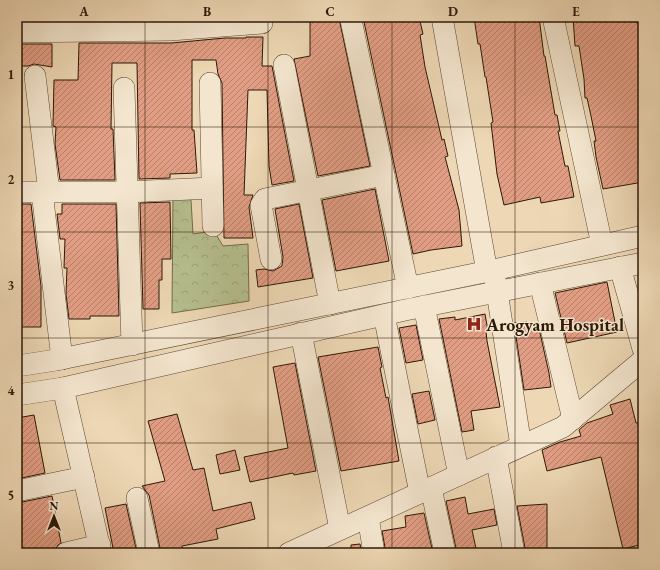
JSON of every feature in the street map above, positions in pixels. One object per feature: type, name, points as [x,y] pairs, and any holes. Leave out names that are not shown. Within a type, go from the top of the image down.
[{"type":"street","points":[[116,17],[169,22]]},
{"type":"street","points":[[442,17],[490,271],[496,292],[522,446]]},
{"type":"street","points":[[553,17],[602,246]]},
{"type":"street","points":[[351,20],[408,288]]},
{"type":"street","points":[[17,32],[94,24],[169,22],[262,23]]},
{"type":"street","points":[[284,65],[330,304]]},
{"type":"street","points":[[35,76],[62,359]]},
{"type":"street","points":[[210,84],[213,226]]},
{"type":"street","points":[[124,88],[132,345]]},
{"type":"street","points":[[271,259],[261,205],[265,198],[384,175]]},
{"type":"street","points":[[17,192],[127,192],[212,188]]},
{"type":"street","points":[[17,366],[132,345],[490,271],[643,236]]},
{"type":"street","points":[[17,395],[63,388],[424,306],[643,263]]},
{"type":"street","points":[[620,267],[643,349]]},
{"type":"street","points":[[540,283],[573,419]]},
{"type":"street","points":[[424,306],[459,475]]},
{"type":"street","points":[[384,315],[425,490],[445,553]]},
{"type":"street","points":[[301,333],[340,529]]},
{"type":"street","points":[[293,552],[563,427],[643,360]]},
{"type":"street","points":[[63,388],[101,549],[66,553]]},
{"type":"street","points":[[496,457],[514,553]]},
{"type":"street","points":[[17,491],[84,477]]},
{"type":"street","points":[[137,498],[149,553]]},
{"type":"street","points":[[368,517],[374,553]]},
{"type":"green space","points":[[173,198],[191,200],[193,234],[214,231],[223,246],[248,244],[249,301],[172,313]]},
{"type":"building","points":[[363,17],[415,17],[416,22],[420,21],[423,34],[420,35],[425,67],[442,140],[444,139],[448,156],[445,157],[459,210],[462,246],[413,254]]},
{"type":"building","points":[[474,17],[539,17],[544,56],[555,115],[557,115],[560,131],[558,131],[565,166],[568,166],[574,197],[541,203],[540,197],[504,205],[497,174],[491,123],[493,122],[486,77],[480,44],[478,44]]},
{"type":"building","points":[[573,17],[637,17],[643,47],[643,182],[603,189],[596,157],[594,141],[596,141],[587,98],[585,98],[579,46],[575,46]]},
{"type":"building","points":[[310,18],[339,18],[370,166],[318,176],[294,59],[310,56]]},
{"type":"building","points":[[263,37],[262,66],[272,66],[294,181],[272,185],[269,166],[267,90],[248,90],[244,195],[253,195],[249,207],[253,238],[224,238],[222,83],[218,74],[216,60],[192,60],[192,130],[194,130],[197,173],[170,174],[170,178],[139,179],[137,63],[112,63],[111,129],[113,129],[115,180],[60,180],[55,144],[56,127],[53,126],[54,80],[78,80],[79,43],[171,43]]},
{"type":"building","points":[[18,44],[52,44],[52,67],[34,64],[28,66],[18,66]]},
{"type":"building","points":[[375,189],[389,261],[336,271],[322,200]]},
{"type":"building","points":[[170,202],[171,259],[162,259],[162,280],[159,280],[159,309],[143,309],[140,203]]},
{"type":"building","points":[[17,204],[31,204],[41,286],[41,327],[19,327]]},
{"type":"building","points":[[62,204],[116,204],[119,316],[90,316],[90,319],[69,319],[66,294],[67,268],[64,268],[65,239],[60,239],[57,214],[62,214]]},
{"type":"building","points":[[299,204],[313,278],[258,287],[256,270],[264,269],[273,271],[282,266],[283,257],[275,209]]},
{"type":"building","points":[[607,282],[617,332],[567,343],[555,293]]},
{"type":"building","points":[[485,314],[488,331],[486,331],[487,341],[500,407],[471,411],[474,430],[462,432],[439,319],[455,317],[455,320]]},
{"type":"building","points":[[527,322],[529,326],[538,324],[551,387],[524,390],[514,323]]},
{"type":"building","points":[[416,325],[423,360],[406,363],[399,328]]},
{"type":"building","points":[[378,347],[382,367],[380,368],[386,398],[388,397],[399,461],[341,471],[318,357]]},
{"type":"building","points":[[295,363],[316,471],[294,475],[293,473],[250,482],[244,457],[288,448],[273,367]]},
{"type":"building","points":[[429,391],[435,420],[418,424],[412,394]]},
{"type":"building","points":[[630,399],[636,423],[638,423],[643,449],[643,544],[623,549],[601,457],[547,471],[542,450],[560,442],[581,436],[579,430],[587,423],[613,414],[610,405]]},
{"type":"building","points":[[177,414],[193,470],[204,468],[213,511],[251,502],[255,519],[216,529],[218,539],[182,546],[183,552],[161,553],[149,495],[142,486],[165,481],[148,421]]},
{"type":"building","points":[[34,415],[45,473],[17,479],[17,418]]},
{"type":"building","points":[[235,450],[240,470],[220,474],[216,455]]},
{"type":"building","points":[[52,496],[61,543],[54,552],[17,553],[17,503]]},
{"type":"building","points":[[465,497],[468,514],[494,509],[497,525],[472,530],[477,553],[457,553],[446,501]]},
{"type":"building","points":[[126,504],[137,553],[114,553],[105,508]]},
{"type":"building","points":[[547,504],[547,553],[526,553],[517,506]]},
{"type":"building","points":[[424,513],[433,553],[386,553],[382,531],[406,527],[405,516]]},
{"type":"building","points":[[360,544],[362,553],[351,553],[351,545]]},
{"type":"place","name":"Arogyam Hospital","points":[[474,324]]}]
